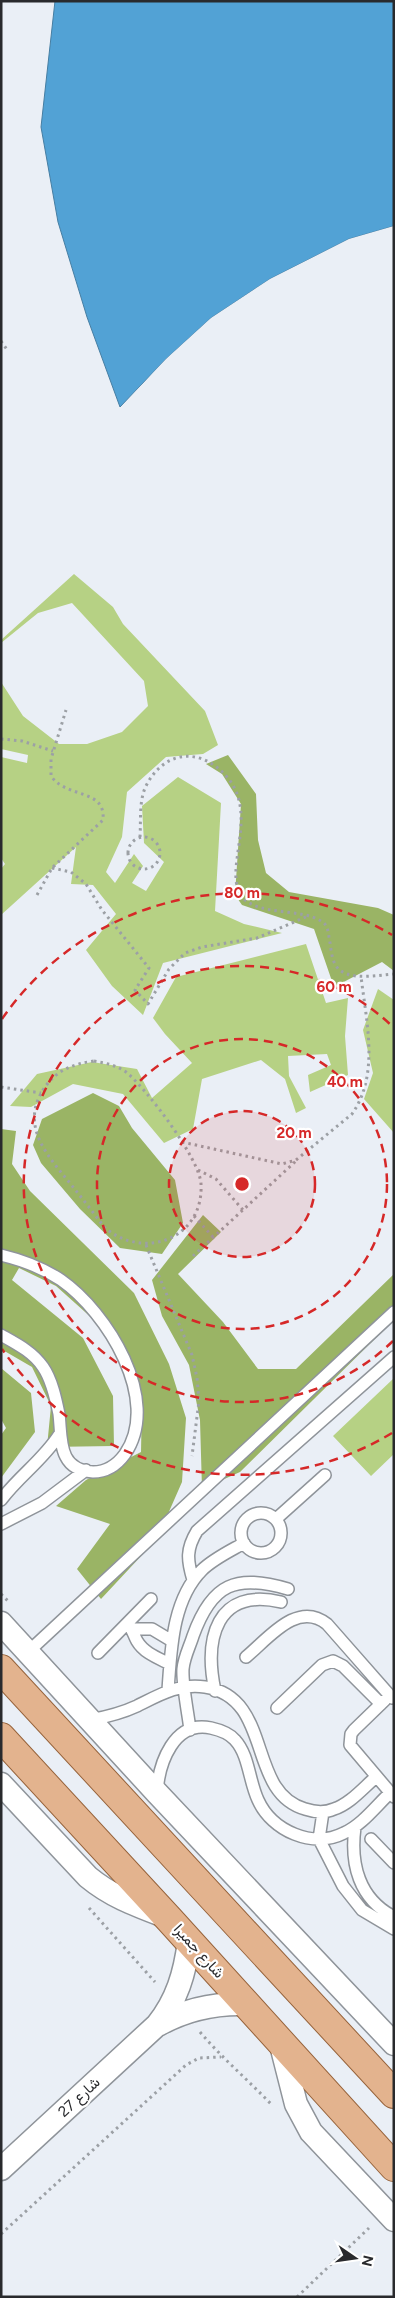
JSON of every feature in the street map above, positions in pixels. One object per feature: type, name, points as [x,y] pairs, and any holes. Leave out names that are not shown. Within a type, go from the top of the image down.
[{"type":"main road","points":[[1,1669],[394,2094]]},
{"type":"main road","name":"شارع جميرا","points":[[1,1737],[169,1918],[394,2167]]},
{"type":"street","points":[[1,1624],[156,1793],[394,2044]]},
{"type":"street","points":[[1,1784],[88,1877],[118,1898],[169,1918]]},
{"type":"street","name":"شارع 27","points":[[1,2170],[157,2025],[173,2002],[181,1982],[187,1962],[189,1941]]},
{"type":"street","name":"شارع 27","points":[[157,2025],[184,2012],[225,2004],[246,2004]]},
{"type":"street","points":[[282,2045],[296,2104],[311,2132],[390,2216]]},
{"type":"lane","points":[[1,1256],[35,1266],[61,1280],[83,1299],[103,1322],[119,1347],[135,1391],[136,1413],[132,1442],[120,1460],[112,1467],[103,1471],[78,1468],[67,1457],[60,1443],[55,1398],[43,1367],[24,1348],[1,1335]]},
{"type":"lane","points":[[28,1652],[394,1312]]},
{"type":"lane","points":[[193,1580],[187,1554],[190,1542],[197,1531],[394,1357]]},
{"type":"lane","points":[[1,1500],[10,1488],[51,1448],[59,1435]]},
{"type":"lane","points":[[2,1522],[42,1503],[86,1470]]},
{"type":"lane","points":[[276,1519],[325,1475]]},
{"type":"lane","points":[[261,1512],[269,1514],[276,1519],[280,1526],[281,1535],[273,1549],[265,1553],[257,1552],[250,1550],[244,1544],[241,1536],[245,1519],[252,1514],[261,1512]]},
{"type":"lane","points":[[168,1690],[172,1641],[184,1596],[193,1580],[214,1560],[244,1544]]},
{"type":"lane","points":[[190,1730],[183,1677],[185,1658],[198,1623],[210,1601],[230,1586],[242,1582],[267,1583],[288,1589]]},
{"type":"lane","points":[[215,1691],[210,1663],[212,1635],[222,1616],[230,1608],[249,1599],[265,1598],[281,1602]]},
{"type":"lane","points":[[98,1653],[130,1627],[151,1599]]},
{"type":"lane","points":[[246,1657],[291,1619],[306,1615],[314,1616],[327,1624],[393,1698]]},
{"type":"lane","points":[[130,1627],[152,1629],[172,1641]]},
{"type":"lane","points":[[130,1627],[137,1641],[145,1650],[170,1664]]},
{"type":"lane","points":[[277,1708],[322,1665],[333,1661],[343,1666],[381,1704]]},
{"type":"lane","points":[[90,1720],[125,1711],[168,1690],[185,1687],[206,1687],[224,1694],[239,1706],[251,1721],[266,1767],[276,1790],[284,1798],[303,1809],[323,1812],[336,1809],[376,1777]]},
{"type":"lane","points":[[156,1793],[164,1757],[175,1741],[190,1730],[206,1727],[221,1730],[234,1739],[243,1752],[254,1791],[266,1813],[285,1830],[296,1835],[319,1839],[334,1838],[355,1827],[392,1795],[352,1749],[350,1739],[354,1730],[386,1699],[393,1698]]},
{"type":"lane","points":[[323,1812],[319,1839],[352,1899],[375,1919],[394,1929]]},
{"type":"lane","points":[[355,1827],[354,1859],[363,1890],[381,1909],[394,1917]]},
{"type":"lane","points":[[371,1839],[394,1863]]},
{"type":"path","points":[[1,341],[8,351]]},
{"type":"path","points":[[37,895],[52,868],[97,828],[103,820],[104,810],[100,802],[92,797],[75,793],[56,783],[51,776],[50,768],[53,751],[66,710]]},
{"type":"path","points":[[1,739],[22,741],[53,751]]},
{"type":"path","points":[[140,837],[141,806],[145,790],[154,775],[168,762],[178,758],[188,756],[209,760],[229,779],[237,794],[242,811],[236,876],[239,892],[252,904],[321,920],[328,928],[336,966],[343,972],[361,976],[394,974]]},
{"type":"path","points":[[140,837],[155,842],[160,851],[157,862],[144,869],[134,866],[128,857],[131,842],[140,837]]},
{"type":"path","points":[[52,868],[71,872],[86,884],[102,910],[150,968],[135,990],[148,1004],[169,969],[185,953],[202,947],[257,938],[309,916]]},
{"type":"path","points":[[193,1256],[296,1160],[352,1114],[359,1104],[364,1090],[370,1058],[361,976]]},
{"type":"path","points":[[94,1061],[110,1064],[124,1071],[136,1082],[182,1142],[198,1170],[201,1196],[194,1216],[182,1230],[172,1238],[159,1243],[146,1244],[124,1240],[104,1227],[46,1154],[39,1140],[35,1124],[36,1108],[41,1093],[50,1080],[70,1066],[94,1061]]},
{"type":"path","points":[[1,1087],[41,1093]]},
{"type":"path","points":[[182,1142],[274,1164],[296,1160]]},
{"type":"path","points":[[198,1170],[216,1179],[243,1210]]},
{"type":"path","points":[[194,1216],[213,1237]]},
{"type":"path","points":[[146,1244],[192,1355],[198,1378],[199,1402],[192,1456]]},
{"type":"path","points":[[184,2012],[220,2057],[239,2070],[277,2108]]},
{"type":"path","points":[[1,2234],[186,2065],[199,2058],[220,2057]]},
{"type":"path","points":[[297,2297],[390,2216]]},
{"type":"green space","points":[[74,574],[113,607],[123,624],[205,711],[218,745],[203,754],[166,757],[127,792],[122,837],[106,872],[115,883],[134,854],[143,866],[132,883],[146,891],[164,862],[144,843],[142,806],[178,777],[221,803],[215,911],[244,924],[282,933],[163,963],[143,1015],[112,986],[86,950],[116,914],[93,885],[71,884],[76,847],[1,915],[1,869],[5,864],[1,858],[1,757],[27,763],[28,755],[1,749],[1,682],[23,716],[59,744],[87,744],[122,732],[148,706],[144,681],[72,603],[38,613],[1,643],[1,640]]},
{"type":"green space","points":[[228,755],[256,794],[258,840],[266,873],[289,892],[378,908],[394,915],[394,971],[382,962],[334,987],[314,929],[242,905],[235,895],[241,804],[222,774],[206,764]]},
{"type":"green space","points":[[306,944],[326,1003],[348,998],[345,1036],[348,1075],[310,1092],[308,1075],[331,1065],[327,1054],[288,1056],[289,1076],[306,1108],[296,1113],[285,1079],[261,1060],[202,1079],[193,1129],[164,1143],[123,1094],[73,1084],[31,1107],[10,1106],[37,1074],[92,1062],[137,1069],[152,1098],[192,1063],[153,1018],[176,977]]},
{"type":"green space","points":[[378,989],[394,1000],[394,1133],[364,1099],[373,1073],[363,1030]]},
{"type":"green space","points":[[93,1093],[119,1106],[132,1128],[175,1180],[183,1223],[162,1254],[120,1248],[80,1209],[41,1163],[33,1145],[42,1119]]},
{"type":"green space","points":[[1,1129],[16,1131],[12,1164],[30,1191],[134,1293],[169,1364],[186,1418],[182,1482],[157,1539],[101,1599],[77,1569],[110,1524],[56,1506],[86,1480],[141,1452],[142,1399],[113,1337],[56,1286],[19,1268],[12,1280],[83,1338],[113,1396],[114,1446],[47,1447],[51,1406],[32,1367],[1,1349]]},
{"type":"green space","points":[[203,1215],[221,1232],[178,1274],[223,1322],[258,1369],[296,1369],[394,1274],[394,1320],[240,1472],[202,1489],[200,1420],[189,1365],[162,1316],[152,1280]]},
{"type":"green space","points":[[1,1368],[31,1393],[35,1432],[1,1478],[1,1435],[6,1428],[1,1419]]},
{"type":"green space","points":[[394,1378],[394,1454],[371,1476],[333,1436]]},
{"type":"water","points":[[55,1],[394,1],[394,226],[349,239],[270,279],[211,318],[166,359],[120,407],[87,317],[58,222],[41,127]]},
{"type":"pier","points":[[394,226],[394,229],[350,242],[271,282],[212,320],[168,361],[122,409],[119,409],[166,359],[211,318],[270,279],[349,239]]}]
